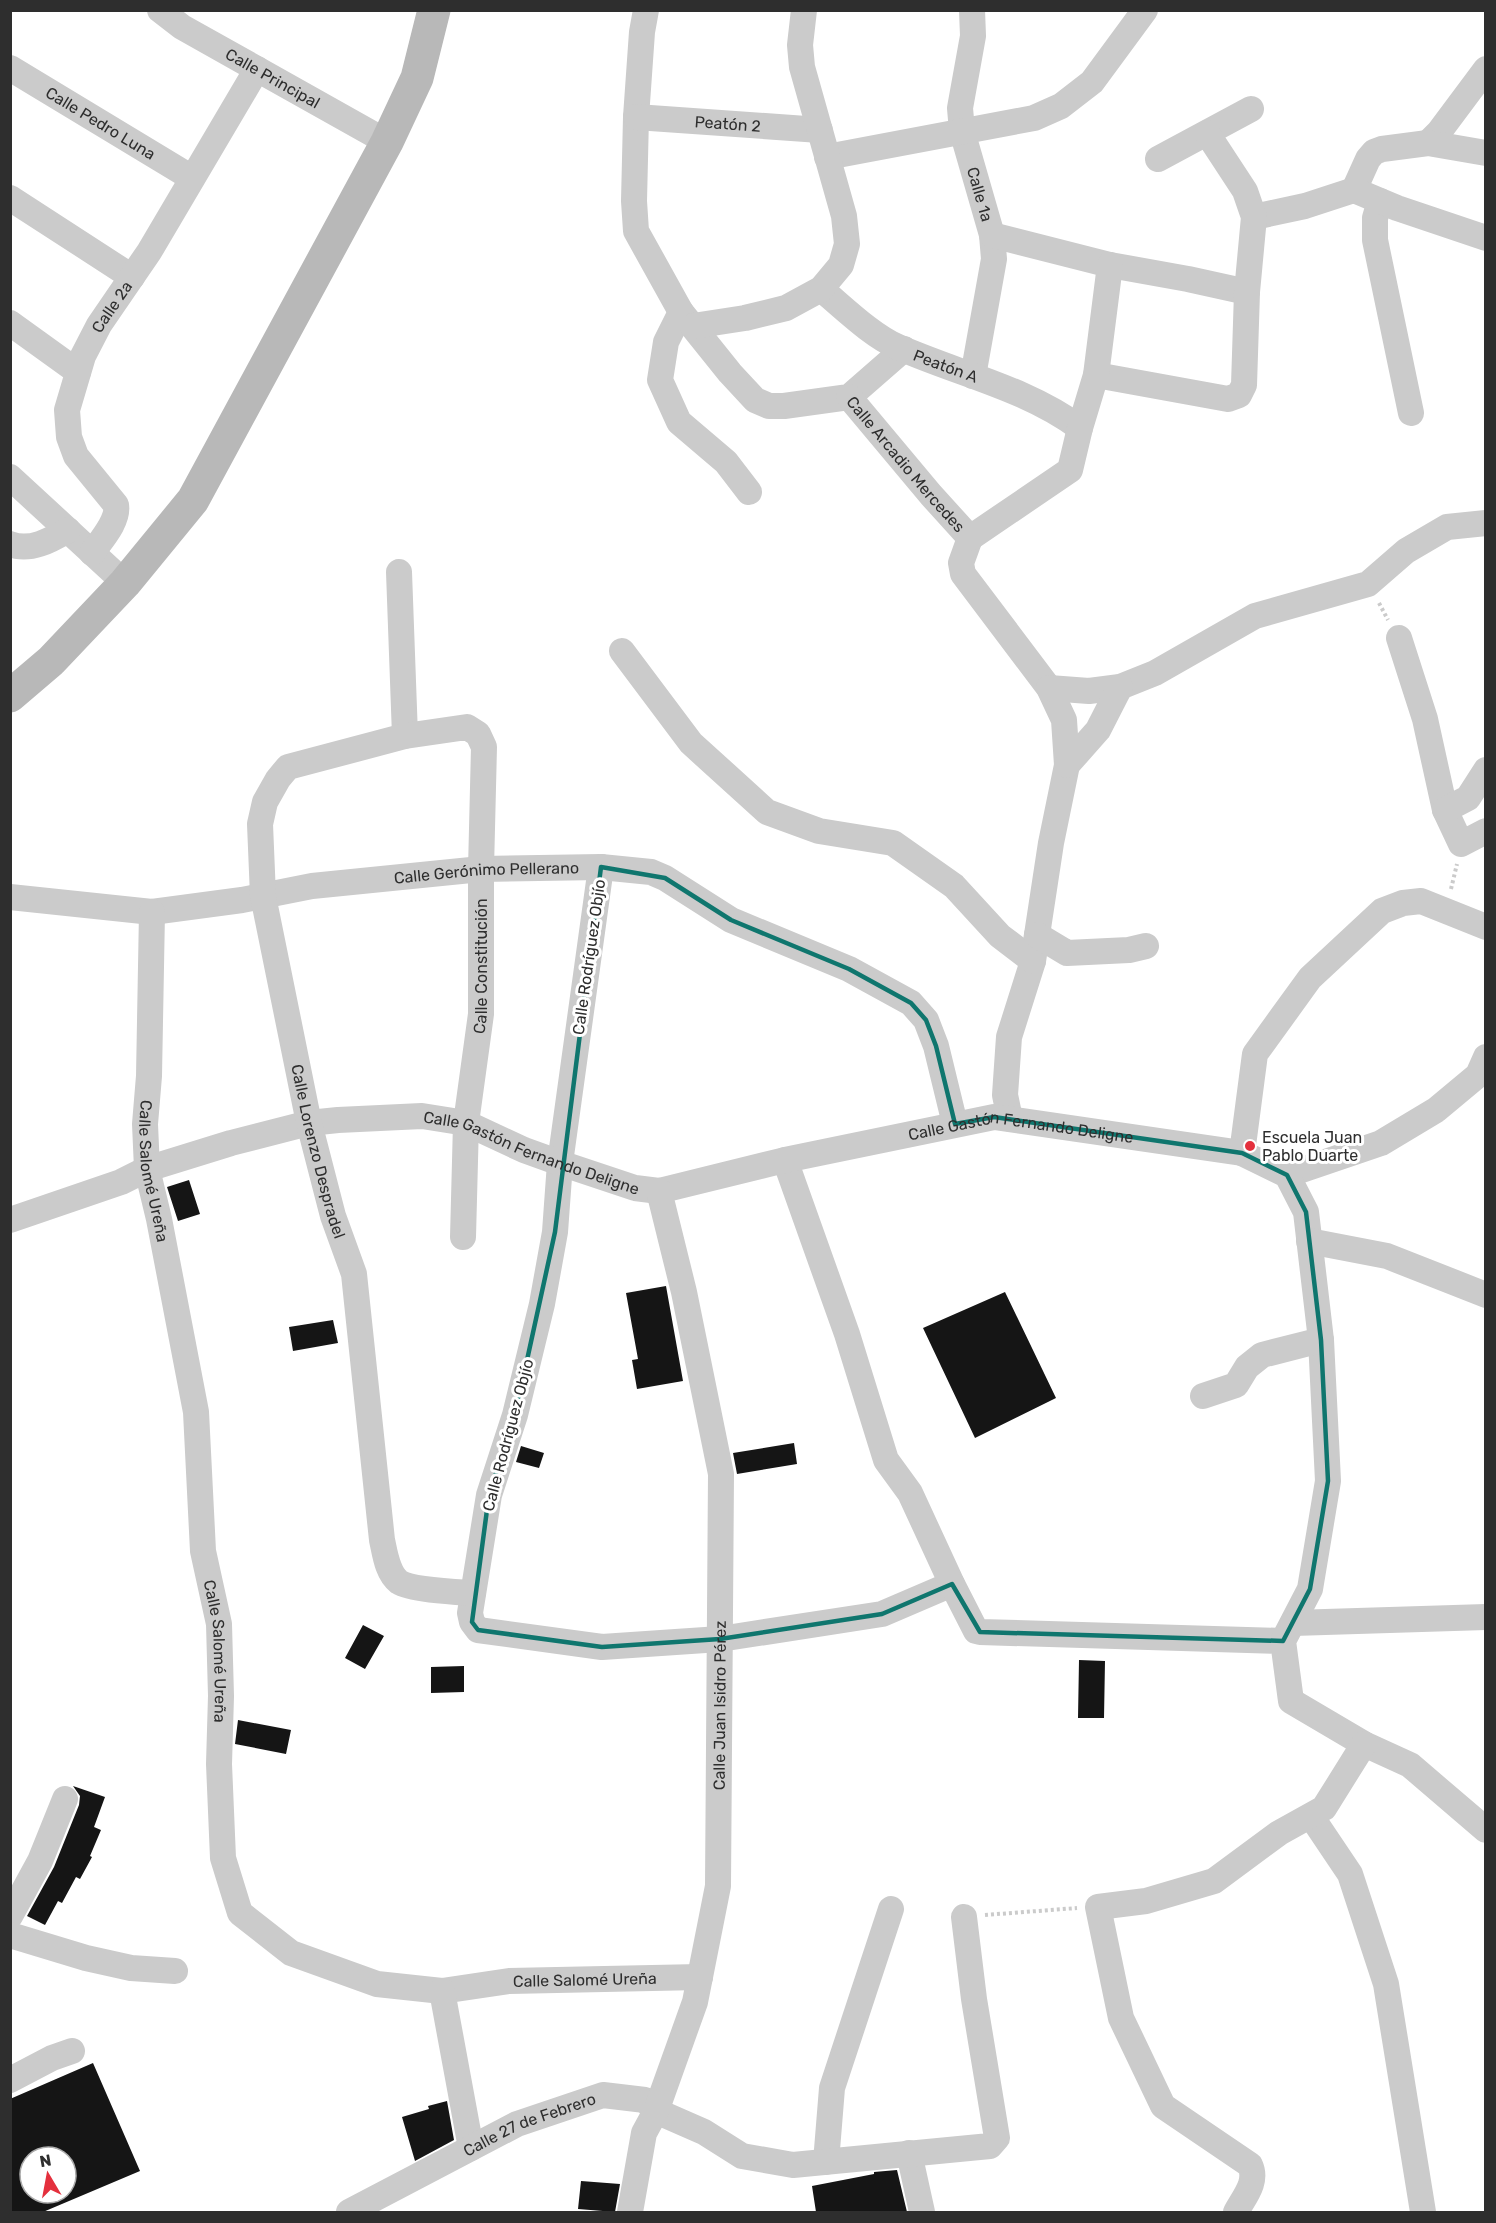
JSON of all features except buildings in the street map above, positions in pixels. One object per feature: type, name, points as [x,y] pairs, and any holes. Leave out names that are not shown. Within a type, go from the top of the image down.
[{"type":"main road","points":[[10,696],[51,661],[125,583],[193,500],[387,142],[417,78],[434,10]]},
{"type":"street","name":"Calle Principal","points":[[160,10],[188,19],[256,69],[387,142]]},
{"type":"street","name":"Calle Arcadio Mercedes","points":[[646,10],[642,32],[636,117],[634,201],[636,231],[687,319],[755,400],[770,406],[784,406],[849,397],[970,538],[961,563],[963,574],[1049,688],[1064,720],[1067,765],[1051,843],[1033,961],[1009,1037],[1005,1095],[1010,1119]]},
{"type":"street","points":[[749,492],[726,462],[680,422],[660,380],[666,342],[687,319],[745,318],[786,308],[821,289],[841,265],[847,244],[844,216],[802,67],[800,45],[804,10]]},
{"type":"street","name":"Calle 1a","points":[[972,10],[973,36],[960,108],[962,132],[992,235],[994,260],[974,376]]},
{"type":"street","points":[[827,157],[1034,118],[1061,106],[1092,82],[1145,10]]},
{"type":"street","name":"Calle Pedro Luna","points":[[10,68],[192,178]]},
{"type":"street","name":"Calle 2a","points":[[92,553],[110,526],[117,508],[76,456],[69,437],[67,410],[82,356],[256,69]]},
{"type":"street","points":[[1428,143],[1439,132],[1485,69]]},
{"type":"street","points":[[1158,159],[1251,109]]},
{"type":"street","name":"Peatón 2","points":[[636,117],[820,130]]},
{"type":"street","points":[[1096,375],[1228,399],[1239,395],[1244,385],[1247,292],[1254,217],[1245,191],[1207,133]]},
{"type":"street","points":[[1354,190],[1368,159],[1374,152],[1382,149],[1428,143],[1485,153]]},
{"type":"street","points":[[1254,217],[1305,206],[1354,190],[1485,238]]},
{"type":"street","points":[[10,198],[132,277]]},
{"type":"street","points":[[1380,201],[1375,218],[1375,240],[1411,413]]},
{"type":"street","points":[[992,235],[1110,265],[1247,292]]},
{"type":"street","points":[[970,538],[1070,470],[1096,375],[1110,265]]},
{"type":"street","name":"Peatón A","points":[[821,289],[860,322],[896,347],[974,376],[1058,412],[1080,428]]},
{"type":"street","points":[[10,323],[78,372]]},
{"type":"street","points":[[849,397],[904,349]]},
{"type":"street","points":[[10,477],[125,583]]},
{"type":"street","points":[[1049,688],[1089,691],[1120,687],[1155,673],[1255,616],[1368,584],[1406,551],[1447,527],[1485,523]]},
{"type":"street","points":[[10,544],[19,548],[46,542],[68,530]]},
{"type":"street","points":[[399,572],[405,736]]},
{"type":"street","points":[[1399,638],[1425,719],[1446,810],[1461,844],[1485,831]]},
{"type":"street","points":[[622,651],[691,743],[767,812],[819,831],[893,843],[954,886],[1000,936],[1033,961]]},
{"type":"street","points":[[1067,765],[1098,730],[1120,687]]},
{"type":"street","name":"Calle Constitución","points":[[405,736],[467,727],[478,734],[484,747],[481,869],[482,1014],[466,1123],[463,1237]]},
{"type":"street","name":"Calle Lorenzo Despradel","points":[[405,736],[288,768],[278,779],[265,802],[260,825],[263,896],[309,1123],[333,1216],[354,1274],[382,1540],[388,1566],[399,1582],[413,1587],[473,1593]]},
{"type":"street","points":[[1446,810],[1468,798],[1485,770]]},
{"type":"street","name":"Calle Gerónimo Pellerano","points":[[10,897],[152,912],[263,896],[312,886],[481,869],[601,867],[651,872],[665,878],[731,920],[849,969],[911,1003],[926,1020],[936,1046],[955,1124]]},
{"type":"street","name":"Calle Rodríguez Objío","points":[[601,867],[560,1163],[555,1232],[542,1304],[515,1415],[489,1495],[470,1613],[472,1622],[478,1629],[602,1647],[720,1640],[882,1614],[952,1584]]},
{"type":"street","points":[[1242,1153],[1255,1054],[1310,978],[1382,911],[1403,903],[1420,901],[1485,927]]},
{"type":"street","name":"Calle Salomé Ureña","points":[[152,912],[150,1076],[145,1124],[147,1170],[159,1219],[196,1412],[203,1551],[219,1624],[221,1696],[219,1764],[223,1858],[240,1913],[291,1953],[377,1984],[442,1991],[509,1981],[700,1977]]},
{"type":"street","points":[[1037,935],[1067,953],[1129,950],[1146,946]]},
{"type":"street","points":[[1485,1057],[1478,1075],[1436,1110],[1382,1143],[1287,1175],[1306,1212],[1321,1340],[1328,1481],[1310,1589],[1288,1632],[1291,1701],[1364,1744],[1410,1765],[1485,1830]]},
{"type":"street","name":"Calle Gastón Fernando Deligne","points":[[10,1220],[121,1182],[147,1170],[231,1143],[309,1123],[422,1116],[466,1123],[524,1150],[560,1163],[635,1188],[659,1191],[785,1160],[994,1117],[1242,1153],[1287,1175]]},
{"type":"street","points":[[785,1160],[847,1334],[886,1460],[910,1493],[973,1627],[980,1632],[1288,1632],[1485,1617]]},
{"type":"street","name":"Calle Juan Isidro Pérez","points":[[630,2212],[644,2133],[656,2111],[695,2002],[718,1886],[721,1474],[684,1292],[659,1191]]},
{"type":"street","points":[[1309,1240],[1387,1256],[1485,1295]]},
{"type":"street","points":[[1203,1396],[1236,1385],[1247,1367],[1262,1355],[1321,1340]]},
{"type":"street","points":[[1236,2212],[1253,2180],[1254,2172],[1250,2165],[1163,2106],[1121,2018],[1098,1907],[1146,1901],[1214,1881],[1279,1833],[1324,1808],[1364,1744]]},
{"type":"street","points":[[10,1916],[40,1861],[65,1799]]},
{"type":"street","points":[[1311,1816],[1350,1874],[1386,1984],[1423,2212]]},
{"type":"street","points":[[826,2162],[832,2088],[891,1909]]},
{"type":"street","name":"Calle 27 de Febrero","points":[[349,2212],[517,2124],[603,2095],[645,2100],[656,2111],[704,2132],[742,2156],[793,2165],[990,2146],[994,2144],[996,2138],[974,1999],[964,1917]]},
{"type":"street","points":[[10,1935],[86,1958],[131,1968],[175,1971]]},
{"type":"street","points":[[442,1991],[471,2148]]},
{"type":"street","points":[[10,2080],[52,2058],[72,2051]]},
{"type":"street","points":[[909,2154],[922,2212]]},
{"type":"path","points":[[1368,584],[1399,638]]},
{"type":"path","points":[[1445,910],[1461,844]]},
{"type":"path","points":[[964,1917],[1098,1907]]},
{"type":"highlighted area","points":[[601,867],[665,878],[731,920],[849,969],[911,1003],[926,1020],[936,1046],[955,1124],[994,1117],[1242,1153],[1287,1175],[1306,1212],[1321,1340],[1328,1481],[1310,1589],[1283,1641],[980,1632],[952,1584],[882,1614],[720,1639],[602,1647],[478,1630],[472,1622],[489,1495],[515,1415],[555,1232]]},
{"type":"place","name":"Escuela Juan Pablo Duarte","points":[[1250,1146]]}]
